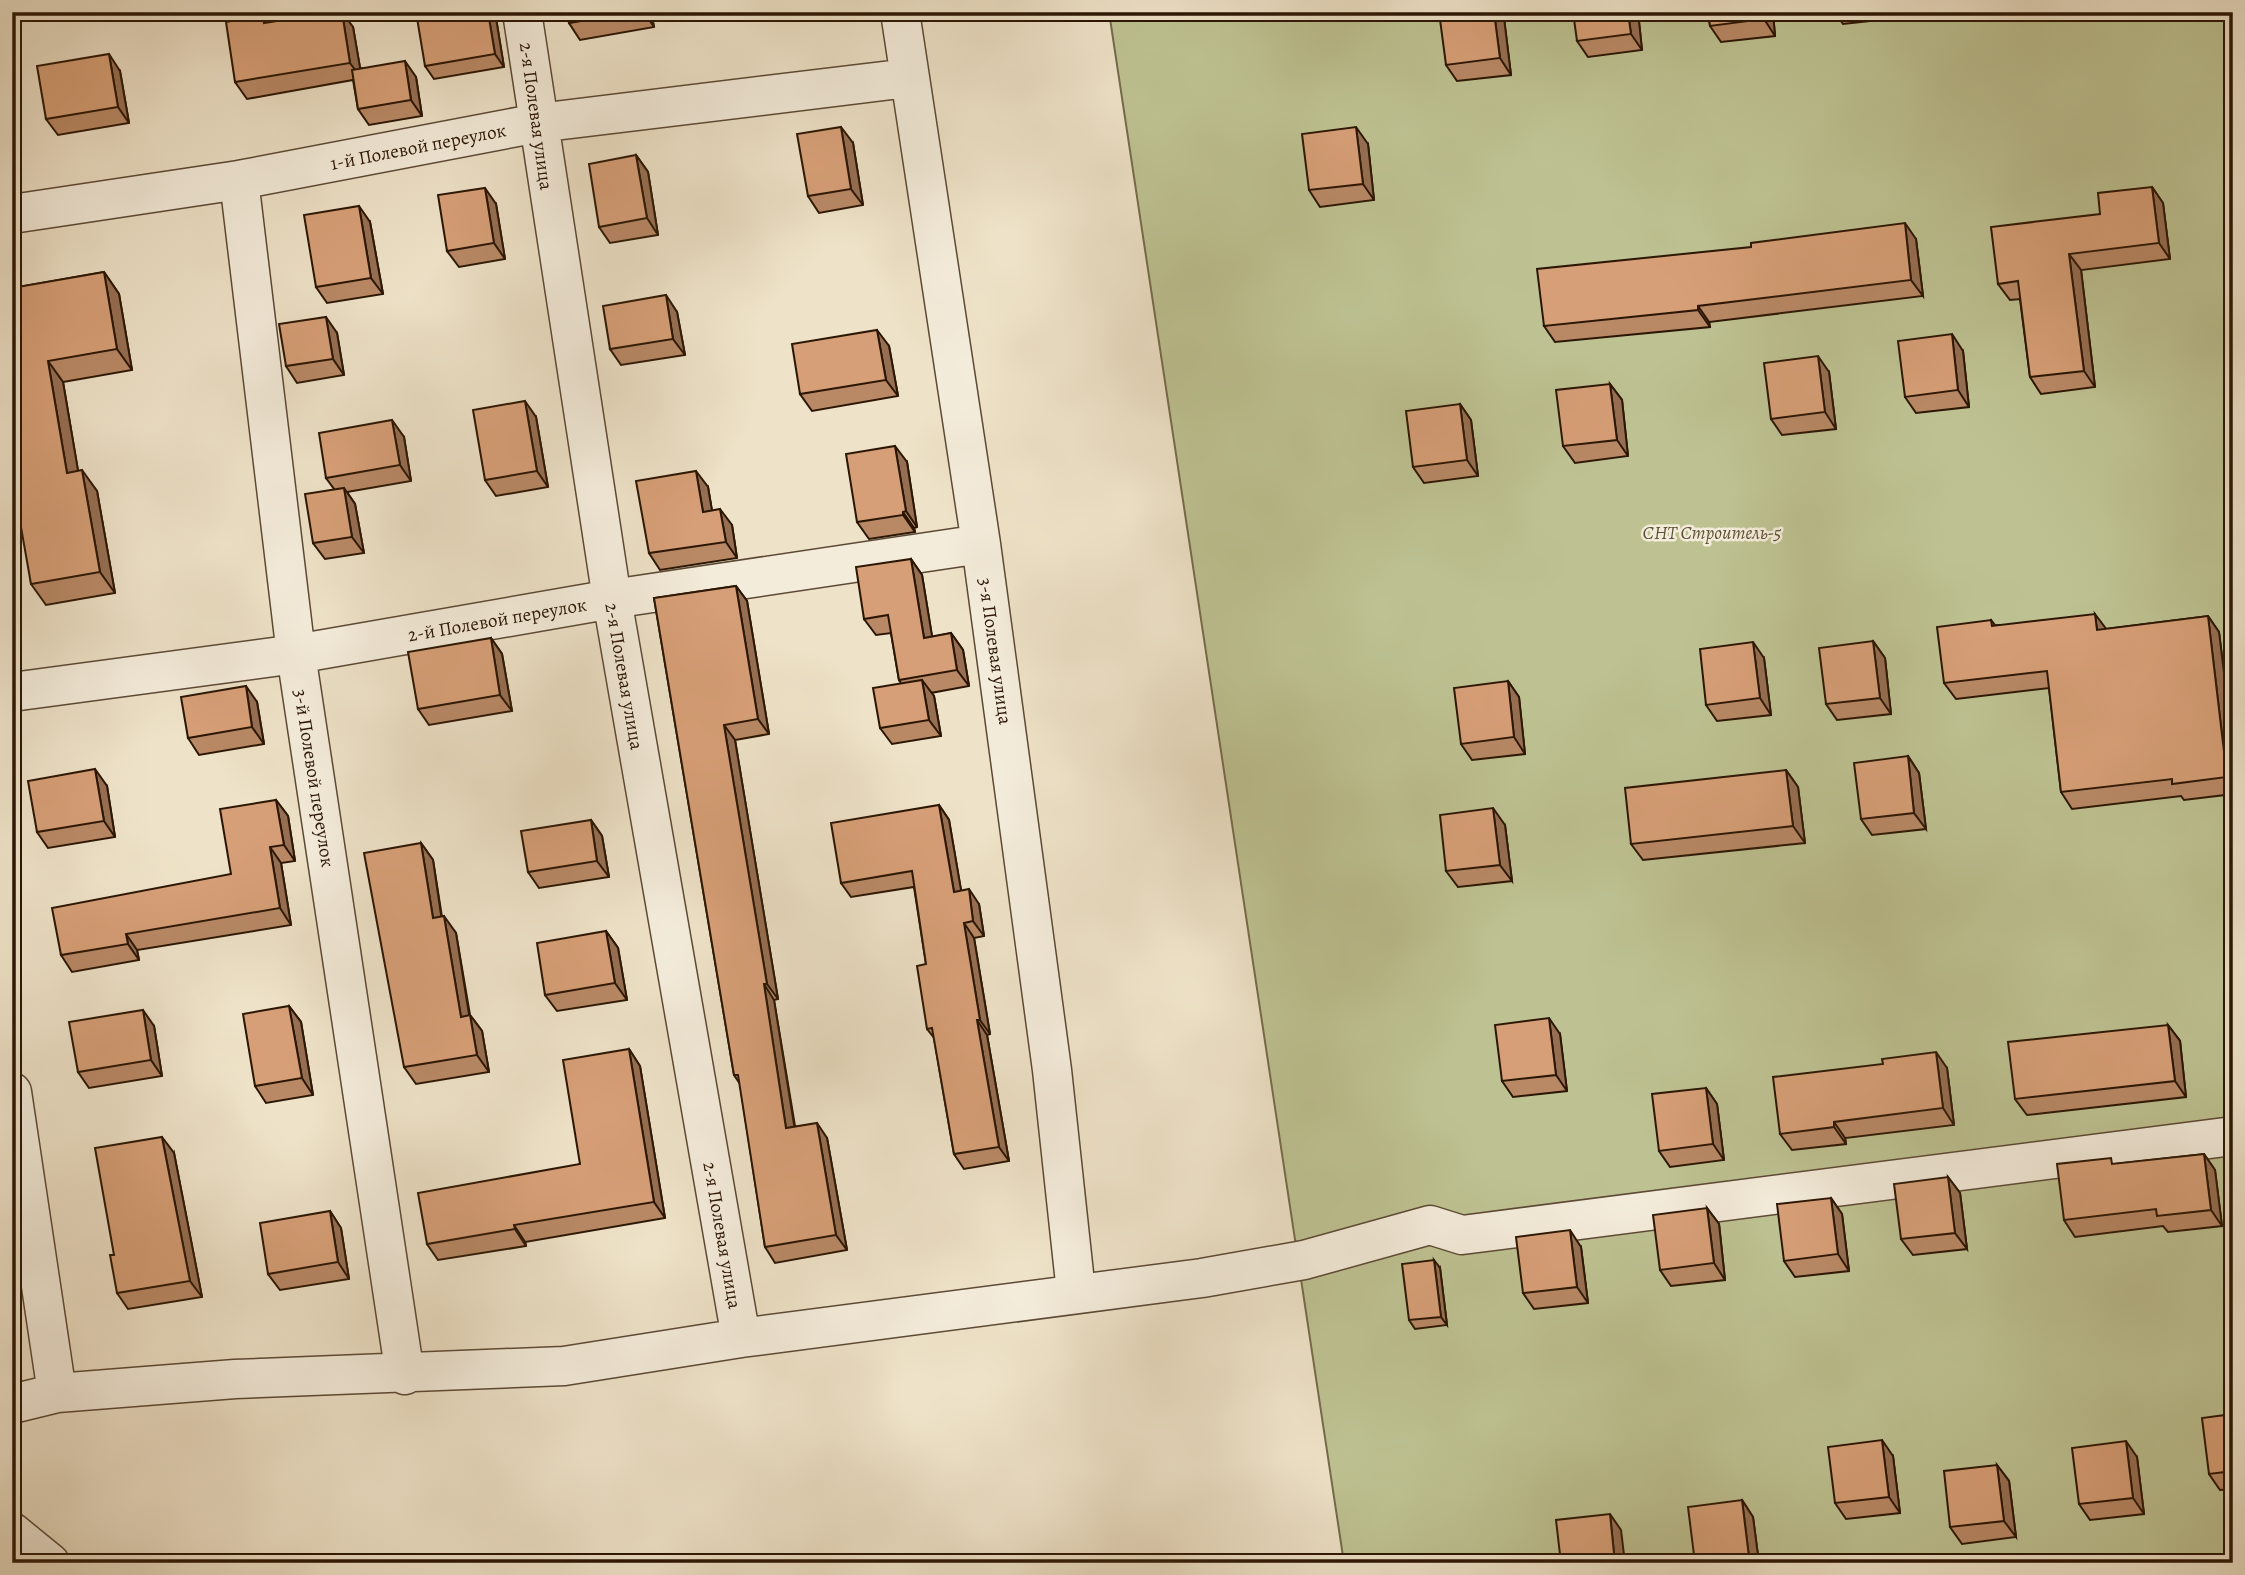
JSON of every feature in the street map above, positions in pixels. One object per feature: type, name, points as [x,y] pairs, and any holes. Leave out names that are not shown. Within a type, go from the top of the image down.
[{"type":"street","name":"2-я Полевая улица","points":[[522,12],[611,599],[741,1338]]},
{"type":"street","name":"3-я Полевая улица","points":[[900,12],[981,544],[1052,1070],[1076,1292]]},
{"type":"street","name":"1-й Полевой переулок","points":[[13,212],[239,180],[538,123],[908,78]]},
{"type":"street","name":"3-й Полевой переулок","points":[[239,180],[296,654],[405,1375]]},
{"type":"street","name":"2-й Полевой переулок","points":[[12,692],[296,654],[611,599],[981,544]]},
{"type":"street","points":[[12,1092],[57,1393]]},
{"type":"street","points":[[12,1404],[57,1393],[234,1379],[405,1375],[564,1366],[741,1338],[1076,1292],[1202,1278],[1304,1260],[1430,1224],[1462,1235],[2233,1136]]},
{"type":"street","points":[[12,1532],[50,1563]]},
{"type":"green space","name":"СНТ Строитель-5","points":[[1109,12],[2233,12],[2233,1563],[1344,1563]]},
{"type":"building","points":[[342,12],[350,63],[235,82],[226,22],[263,15],[264,23]]},
{"type":"building","points":[[416,12],[488,12],[495,54],[425,66]]},
{"type":"building","points":[[567,12],[633,12],[569,23]]},
{"type":"building","points":[[1439,12],[1494,12],[1500,58],[1446,65]]},
{"type":"building","points":[[1573,12],[1628,12],[1631,34],[1577,41]]},
{"type":"building","points":[[1708,12],[1763,12],[1764,19],[1710,26]]},
{"type":"building","points":[[109,54],[118,107],[46,119],[37,66]]},
{"type":"building","points":[[405,61],[411,100],[358,109],[352,70]]},
{"type":"building","points":[[841,127],[851,189],[808,196],[797,134]]},
{"type":"building","points":[[1356,127],[1363,184],[1309,190],[1302,134]]},
{"type":"building","points":[[636,155],[647,218],[599,227],[589,164]]},
{"type":"building","points":[[2152,187],[2159,243],[2069,254],[2084,371],[2030,377],[2018,281],[1998,284],[1991,227],[2100,214],[2098,193]]},
{"type":"building","points":[[485,188],[494,243],[447,251],[438,195]]},
{"type":"building","points":[[359,206],[371,278],[316,287],[304,215]]},
{"type":"building","points":[[1905,223],[1911,280],[1698,306],[1698,310],[1544,326],[1537,269],[1751,247],[1751,243]]},
{"type":"building","points":[[104,272],[117,349],[48,361],[67,473],[82,470],[100,572],[31,584],[12,476],[12,288]]},
{"type":"building","points":[[666,295],[673,339],[610,349],[603,306]]},
{"type":"building","points":[[326,317],[333,359],[286,366],[279,324]]},
{"type":"building","points":[[877,330],[886,380],[800,394],[792,344]]},
{"type":"building","points":[[1952,334],[1958,390],[1905,397],[1898,341]]},
{"type":"building","points":[[1818,356],[1825,412],[1771,419],[1764,363]]},
{"type":"building","points":[[1610,384],[1617,440],[1563,446],[1556,390]]},
{"type":"building","points":[[525,401],[537,471],[485,480],[473,410]]},
{"type":"building","points":[[1460,404],[1467,460],[1413,467],[1406,411]]},
{"type":"building","points":[[392,420],[400,465],[326,478],[319,433]]},
{"type":"building","points":[[895,446],[906,511],[903,515],[857,522],[846,454]]},
{"type":"building","points":[[696,471],[703,512],[720,509],[726,542],[649,553],[636,481]]},
{"type":"building","points":[[344,488],[352,537],[313,543],[305,494]]},
{"type":"building","points":[[911,559],[924,638],[951,633],[957,670],[899,680],[888,615],[864,619],[856,567]]},
{"type":"building","points":[[736,586],[758,719],[724,725],[767,984],[764,984],[786,1128],[817,1123],[836,1235],[765,1247],[738,1075],[734,1075],[654,598]]},
{"type":"building","points":[[2095,614],[2097,630],[2208,616],[2227,777],[2172,784],[2172,779],[2061,792],[2047,671],[1944,683],[1937,627],[1991,620],[1992,626]]},
{"type":"building","points":[[491,638],[500,695],[418,709],[408,652]]},
{"type":"building","points":[[1873,641],[1880,698],[1826,704],[1819,648]]},
{"type":"building","points":[[1753,642],[1760,698],[1706,705],[1700,649]]},
{"type":"building","points":[[922,680],[929,720],[880,728],[873,688]]},
{"type":"building","points":[[1508,681],[1514,737],[1461,744],[1454,688]]},
{"type":"building","points":[[246,686],[252,727],[188,738],[181,697]]},
{"type":"building","points":[[1908,756],[1914,813],[1861,819],[1854,763]]},
{"type":"building","points":[[95,769],[104,821],[37,832],[28,781]]},
{"type":"building","points":[[1786,770],[1793,826],[1631,844],[1625,788]]},
{"type":"building","points":[[276,800],[284,845],[270,847],[280,908],[126,934],[128,944],[61,955],[52,908],[231,874],[220,809]]},
{"type":"building","points":[[939,805],[954,892],[969,889],[973,921],[964,923],[980,1020],[977,1020],[999,1147],[954,1154],[932,1028],[927,1029],[917,966],[926,964],[912,871],[841,883],[831,823]]},
{"type":"building","points":[[1493,808],[1500,865],[1446,871],[1440,815]]},
{"type":"building","points":[[591,820],[597,861],[528,872],[521,831]]},
{"type":"building","points":[[421,843],[433,918],[444,916],[461,1017],[470,1015],[477,1055],[404,1067],[364,853]]},
{"type":"building","points":[[606,931],[615,983],[545,995],[537,943]]},
{"type":"building","points":[[289,1006],[302,1078],[255,1086],[243,1014]]},
{"type":"building","points":[[143,1010],[151,1060],[78,1072],[69,1022]]},
{"type":"building","points":[[1549,1018],[1556,1075],[1502,1081],[1495,1025]]},
{"type":"building","points":[[2168,1025],[2175,1081],[2015,1099],[2008,1042]]},
{"type":"building","points":[[629,1049],[654,1202],[514,1225],[515,1229],[427,1244],[418,1193],[580,1164],[563,1060]]},
{"type":"building","points":[[1936,1052],[1943,1108],[1834,1122],[1834,1127],[1780,1134],[1773,1077],[1883,1064],[1882,1059]]},
{"type":"building","points":[[1706,1088],[1713,1144],[1659,1151],[1652,1094]]},
{"type":"building","points":[[162,1137],[190,1281],[117,1293],[110,1255],[114,1255],[95,1148]]},
{"type":"building","points":[[2204,1154],[2211,1210],[2157,1216],[2156,1209],[2064,1220],[2057,1164],[2111,1158],[2112,1164]]},
{"type":"building","points":[[1948,1177],[1955,1233],[1901,1239],[1894,1184]]},
{"type":"building","points":[[1831,1198],[1838,1254],[1784,1261],[1777,1204]]},
{"type":"building","points":[[1707,1208],[1714,1263],[1660,1270],[1653,1215]]},
{"type":"building","points":[[330,1211],[338,1262],[268,1274],[260,1223]]},
{"type":"building","points":[[1570,1230],[1577,1287],[1523,1293],[1516,1237]]},
{"type":"building","points":[[1434,1260],[1441,1317],[1409,1320],[1402,1264]]},
{"type":"building","points":[[2233,1414],[2233,1471],[2209,1474],[2202,1418]]},
{"type":"building","points":[[1882,1440],[1889,1497],[1835,1503],[1828,1447]]},
{"type":"building","points":[[2126,1441],[2133,1498],[2079,1504],[2072,1448]]},
{"type":"building","points":[[1997,1465],[2004,1521],[1950,1527],[1944,1471]]},
{"type":"building","points":[[1742,1500],[1749,1557],[1695,1563],[1688,1507]]},
{"type":"building","points":[[1610,1514],[1615,1563],[1561,1563],[1556,1520]]}]
